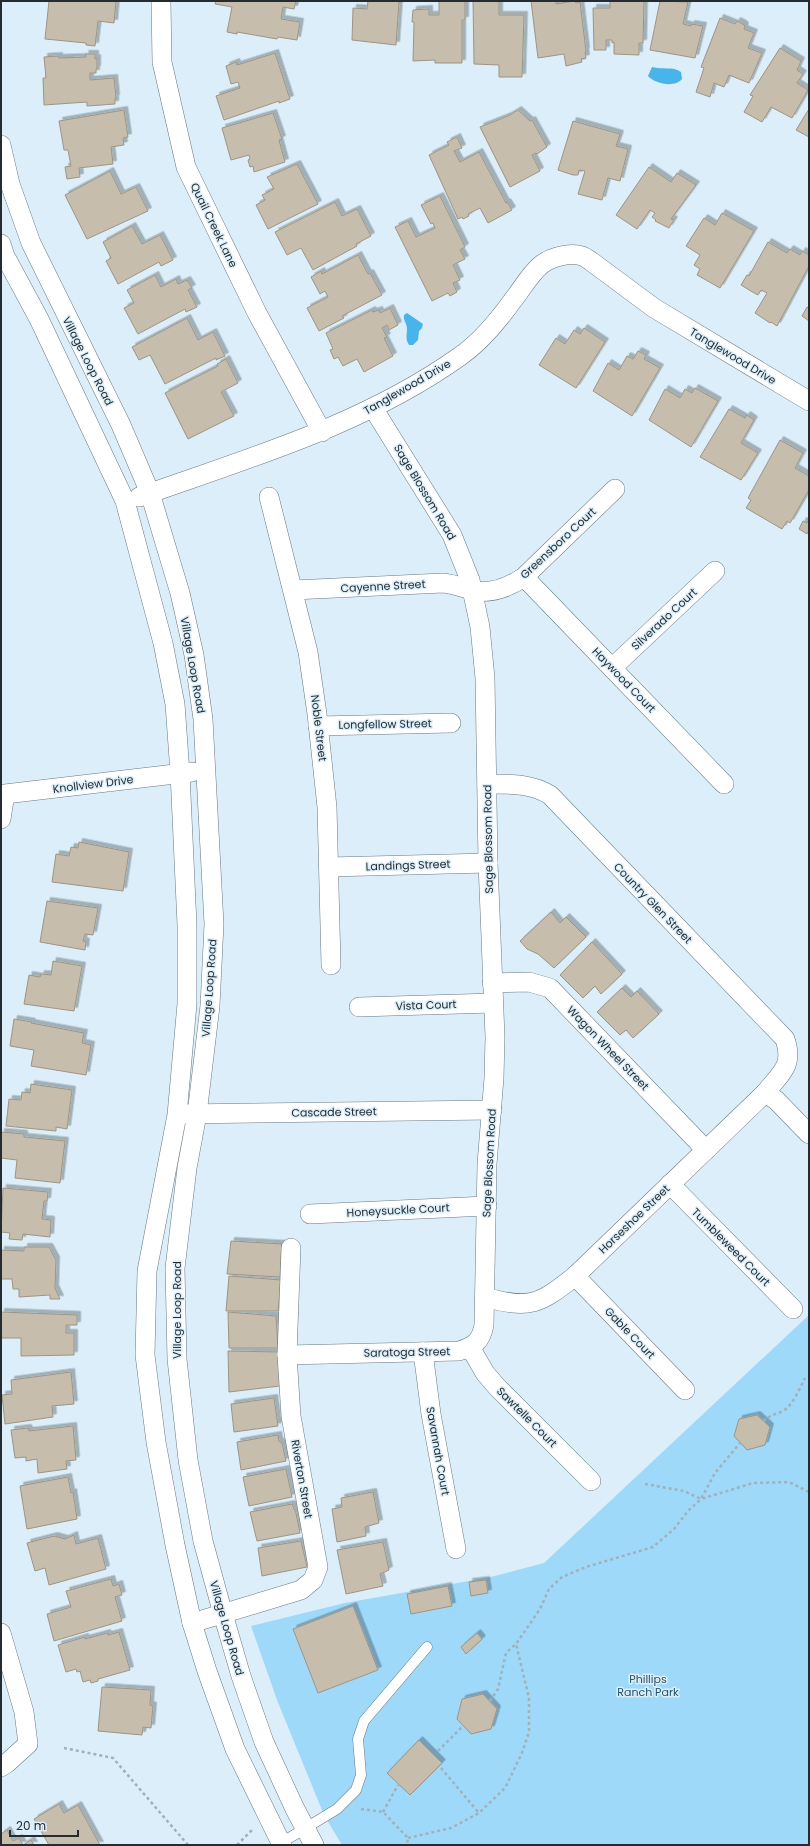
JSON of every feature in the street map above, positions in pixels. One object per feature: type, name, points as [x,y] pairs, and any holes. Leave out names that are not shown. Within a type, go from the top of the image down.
[{"type":"street","name":"Quail Creek Lane","points":[[161,1],[162,62],[186,167],[257,313],[322,432]]},
{"type":"street","name":"Village Loop Road","points":[[1,145],[10,184],[31,243],[121,425],[150,493],[180,593],[194,655],[203,719],[214,924],[210,1006],[197,1114],[187,1168],[175,1268],[177,1359],[188,1460],[203,1541],[223,1614],[241,1676],[264,1742],[309,1837]]},
{"type":"street","name":"Village Loop Road","points":[[1,244],[5,256],[39,319],[125,502],[163,643],[175,704],[180,773],[187,925],[187,1004],[177,1115],[148,1271],[145,1355],[156,1442],[175,1545],[192,1622],[234,1749],[281,1844]]},
{"type":"street","name":"Tanglewood Drive","points":[[125,502],[322,432],[373,408],[422,382],[479,341],[495,324],[532,274],[542,265],[554,258],[581,256],[592,262],[654,308],[809,402]]},
{"type":"street","name":"Sage Blossom Road","points":[[373,408],[452,535],[476,604],[483,652],[488,863],[495,1037],[492,1110],[487,1164],[485,1297]]},
{"type":"street","name":"Greensboro Court","points":[[472,590],[503,589],[524,577],[615,489]]},
{"type":"street","name":"Noble Street","points":[[269,497],[308,652],[318,726],[327,807],[331,965]]},
{"type":"street","name":"Silverado Court","points":[[612,668],[715,571]]},
{"type":"street","name":"Haywood Court","points":[[524,577],[724,784]]},
{"type":"street","name":"Cayenne Street","points":[[293,590],[443,583],[453,584],[472,590]]},
{"type":"street","name":"Longfellow Street","points":[[318,726],[451,723]]},
{"type":"street","name":"Knollview Drive","points":[[1,820],[5,794],[206,770]]},
{"type":"street","name":"Country Glen Street","points":[[487,784],[528,786],[539,788],[550,795],[784,1039],[789,1051],[787,1063]]},
{"type":"street","name":"Landings Street","points":[[329,867],[488,863]]},
{"type":"street","name":"Wagon Wheel Street","points":[[492,983],[529,982],[550,988],[706,1150]]},
{"type":"street","name":"Vista Court","points":[[359,1007],[493,1003]]},
{"type":"street","name":"Horseshoe Street","points":[[485,1297],[505,1303],[522,1304],[538,1302],[553,1293],[574,1276],[765,1093],[782,1073],[787,1063]]},
{"type":"street","points":[[765,1093],[776,1100],[809,1134]]},
{"type":"street","name":"Cascade Street","points":[[177,1115],[492,1110]]},
{"type":"street","name":"Tumbleweed Court","points":[[670,1184],[793,1309]]},
{"type":"street","name":"Honeysuckle Court","points":[[310,1214],[487,1206]]},
{"type":"street","name":"Riverton Street","points":[[192,1622],[301,1590],[313,1580],[318,1567],[291,1416],[287,1355],[291,1248]]},
{"type":"street","name":"Gable Court","points":[[574,1276],[684,1390]]},
{"type":"street","points":[[470,1347],[477,1343],[482,1334],[485,1297]]},
{"type":"street","name":"Saratoga Street","points":[[287,1355],[459,1351],[470,1347]]},
{"type":"street","name":"Sawtelle Court","points":[[470,1347],[485,1373],[497,1387],[591,1481]]},
{"type":"street","name":"Savannah Court","points":[[423,1352],[431,1414],[456,1550]]},
{"type":"street","points":[[1,1633],[24,1712],[28,1744],[4,1765]]},
{"type":"lane","points":[[281,1844],[309,1837],[356,1790],[361,1775],[358,1739],[364,1721],[427,1647]]},
{"type":"path","points":[[763,1422],[772,1414],[784,1410],[794,1398],[805,1378]]},
{"type":"path","points":[[490,1701],[498,1690],[506,1653],[516,1644],[540,1610],[549,1589],[562,1577],[586,1567],[653,1547],[674,1529],[688,1510],[701,1499],[715,1473],[740,1443]]},
{"type":"path","points":[[645,1484],[684,1491],[701,1499],[753,1483],[789,1482],[809,1492]]},
{"type":"path","points":[[408,1838],[450,1828],[478,1812],[505,1788],[522,1753],[529,1732],[528,1698],[516,1644]]},
{"type":"path","points":[[438,1751],[463,1726]]},
{"type":"path","points":[[64,1748],[113,1758],[188,1845]]},
{"type":"path","points":[[441,1768],[478,1812]]},
{"type":"path","points":[[383,1812],[398,1785]]},
{"type":"path","points":[[355,1813],[361,1809],[383,1812],[408,1838]]},
{"type":"path","points":[[407,1845],[408,1838]]},
{"type":"green space","name":"Phillips Ranch Park","points":[[809,1315],[809,1845],[342,1845],[324,1815],[277,1700],[251,1626],[345,1603],[491,1577],[544,1563]]},
{"type":"shaded area","points":[[652,67],[678,70],[681,72],[682,79],[679,82],[670,84],[655,81],[648,76]]},
{"type":"shaded area","points":[[407,313],[423,324],[419,331],[418,340],[413,345],[409,345],[407,339],[407,327],[404,315]]},
{"type":"building","points":[[49,1],[116,1],[114,23],[98,21],[95,46],[86,45],[86,43],[45,39]]},
{"type":"building","points":[[216,1],[296,1],[294,9],[283,7],[281,19],[300,22],[297,40],[278,37],[277,39],[237,32],[237,34],[227,32],[232,7],[215,4]]},
{"type":"building","points":[[368,1],[401,1],[401,3],[399,2],[396,45],[352,40],[353,8],[367,9]]},
{"type":"building","points":[[439,1],[465,1],[465,20],[462,20],[462,63],[435,63],[435,60],[413,61],[413,10],[429,9],[429,15],[439,15]]},
{"type":"building","points":[[473,1],[499,1],[499,15],[524,15],[522,77],[499,77],[499,65],[474,64]]},
{"type":"building","points":[[531,1],[556,1],[556,4],[574,1],[576,3],[580,2],[586,51],[586,58],[581,59],[582,62],[566,66],[564,54],[538,58]]},
{"type":"building","points":[[610,1],[644,1],[643,43],[639,43],[639,55],[614,54],[614,42],[612,43],[612,40],[606,40],[606,50],[594,50],[593,8],[610,8]]},
{"type":"building","points":[[660,1],[688,2],[683,24],[703,26],[695,58],[650,50]]},
{"type":"building","points":[[720,18],[735,24],[737,21],[745,26],[744,29],[754,33],[748,48],[762,53],[749,83],[729,75],[724,87],[714,83],[710,97],[696,92],[704,68],[701,67]]},
{"type":"building","points":[[780,48],[801,61],[797,70],[803,74],[797,83],[808,90],[792,118],[771,107],[762,122],[744,112],[753,96],[750,95]]},
{"type":"building","points":[[275,53],[290,99],[279,103],[279,101],[224,120],[216,96],[240,88],[238,82],[231,84],[226,66],[236,62],[237,65]]},
{"type":"building","points":[[85,54],[95,54],[95,59],[97,58],[96,73],[90,73],[90,80],[114,78],[116,98],[115,104],[87,106],[87,102],[44,105],[43,78],[46,78],[44,57],[86,57]]},
{"type":"building","points":[[809,109],[809,137],[796,130]]},
{"type":"building","points":[[124,110],[128,137],[123,138],[124,145],[111,147],[113,164],[79,168],[80,177],[67,179],[65,167],[71,166],[68,150],[64,150],[59,121]]},
{"type":"building","points":[[518,110],[530,121],[532,120],[547,147],[537,154],[532,155],[540,171],[510,187],[480,127],[508,116]]},
{"type":"building","points":[[273,113],[282,139],[279,140],[285,162],[254,172],[253,166],[250,167],[248,160],[250,159],[249,155],[231,160],[222,128]]},
{"type":"building","points":[[573,121],[620,134],[616,146],[628,149],[620,181],[608,178],[602,200],[578,194],[585,171],[579,170],[578,175],[573,175],[558,170]]},
{"type":"building","points":[[457,137],[462,148],[454,151],[460,162],[479,152],[506,203],[507,202],[512,210],[488,223],[480,208],[468,214],[469,216],[463,219],[462,217],[458,219],[429,155],[449,145],[447,142]]},
{"type":"building","points":[[297,164],[318,204],[268,229],[256,205],[265,200],[262,195],[274,189],[267,177]]},
{"type":"building","points":[[649,167],[671,182],[677,173],[696,185],[671,219],[674,220],[669,228],[655,221],[656,220],[652,217],[655,213],[650,210],[637,229],[616,215]]},
{"type":"building","points":[[110,171],[121,194],[136,187],[148,211],[87,239],[65,195]]},
{"type":"building","points":[[440,196],[465,247],[460,250],[465,259],[453,265],[460,280],[453,283],[457,292],[450,296],[448,293],[432,301],[395,227],[408,221],[416,237],[435,228],[433,223],[431,224],[421,205]]},
{"type":"building","points":[[335,202],[342,216],[357,209],[371,236],[356,244],[357,246],[313,270],[301,248],[287,255],[275,232]]},
{"type":"building","points":[[722,213],[754,231],[720,288],[697,275],[700,269],[694,265],[700,255],[686,246],[704,218],[715,225]]},
{"type":"building","points":[[132,226],[142,244],[160,235],[173,260],[161,266],[159,262],[118,284],[106,261],[111,258],[103,242]]},
{"type":"building","points":[[768,242],[787,253],[790,249],[800,255],[802,251],[809,255],[809,266],[777,326],[755,313],[767,293],[761,290],[758,295],[741,285],[747,275],[749,276]]},
{"type":"building","points":[[358,255],[368,274],[370,273],[382,295],[342,316],[344,318],[319,331],[307,308],[328,297],[325,291],[320,294],[311,277],[321,271],[322,274]]},
{"type":"building","points":[[155,275],[161,287],[176,279],[178,284],[187,280],[192,288],[188,290],[197,307],[186,312],[185,309],[138,334],[124,308],[134,303],[127,290]]},
{"type":"building","points":[[807,307],[809,308],[809,321],[802,316]]},
{"type":"building","points":[[390,308],[398,325],[389,330],[387,325],[382,328],[387,337],[384,338],[393,356],[364,372],[357,359],[343,366],[338,357],[334,359],[330,350],[333,349],[326,333],[372,310],[373,312],[379,310],[380,313]]},
{"type":"building","points":[[187,318],[198,340],[213,332],[225,356],[216,360],[216,358],[165,384],[150,355],[139,360],[132,347]]},
{"type":"building","points":[[584,328],[605,342],[576,388],[539,365],[556,338],[565,344],[574,330],[580,334]]},
{"type":"building","points":[[638,351],[646,355],[644,359],[660,368],[632,416],[593,391],[608,363],[619,370],[627,356],[633,359]]},
{"type":"building","points":[[226,359],[238,383],[221,392],[234,416],[188,439],[165,393],[218,366],[217,364]]},
{"type":"building","points":[[695,388],[718,401],[691,447],[649,420],[665,389],[680,398],[685,389],[692,393]]},
{"type":"building","points":[[729,409],[745,418],[747,415],[754,420],[741,443],[758,453],[741,480],[700,457]]},
{"type":"building","points":[[780,440],[803,453],[795,468],[809,476],[809,490],[790,523],[787,521],[782,529],[746,508],[751,500],[748,498]]},
{"type":"building","points":[[809,519],[809,530],[807,534],[799,529],[803,521],[807,523]]},
{"type":"building","points":[[79,842],[129,852],[123,891],[52,882],[56,854],[69,856],[71,847],[78,848]]},
{"type":"building","points":[[47,901],[98,908],[93,935],[85,934],[83,941],[86,942],[85,950],[40,942]]},
{"type":"building","points":[[551,912],[560,923],[566,917],[586,937],[554,968],[538,954],[527,949],[520,941]]},
{"type":"building","points":[[592,942],[622,974],[601,994],[595,986],[583,998],[560,975]]},
{"type":"building","points":[[53,961],[82,966],[74,1011],[24,1004],[29,975],[40,977],[41,974],[51,975]]},
{"type":"building","points":[[622,988],[631,997],[637,991],[659,1014],[633,1038],[626,1030],[620,1035],[597,1012]]},
{"type":"building","points":[[14,1019],[84,1033],[82,1043],[91,1045],[86,1075],[31,1066],[34,1050],[10,1046]]},
{"type":"building","points":[[31,1084],[72,1090],[67,1129],[56,1127],[56,1131],[6,1126],[9,1099],[21,1100],[22,1092],[30,1093]]},
{"type":"building","points":[[1,1132],[24,1134],[24,1137],[65,1141],[60,1183],[15,1178],[17,1160],[1,1158]]},
{"type":"building","points":[[3,1188],[48,1192],[47,1201],[44,1201],[42,1219],[51,1220],[50,1237],[23,1234],[22,1240],[9,1239],[10,1233],[1,1232]]},
{"type":"building","points":[[231,1241],[282,1244],[280,1277],[227,1274]]},
{"type":"building","points":[[24,1247],[49,1247],[56,1260],[55,1288],[60,1299],[50,1299],[50,1295],[19,1297],[19,1289],[13,1289],[12,1279],[1,1279],[1,1250],[24,1251]]},
{"type":"building","points":[[229,1276],[281,1280],[278,1311],[226,1311]]},
{"type":"building","points":[[1,1312],[77,1315],[77,1325],[66,1325],[66,1333],[74,1333],[74,1355],[21,1356],[21,1338],[1,1338]]},
{"type":"building","points":[[228,1312],[276,1316],[278,1348],[229,1348]]},
{"type":"building","points":[[228,1351],[279,1352],[280,1386],[229,1392]]},
{"type":"building","points":[[71,1372],[74,1404],[52,1406],[53,1417],[5,1424],[2,1395],[12,1394],[11,1380]]},
{"type":"building","points":[[274,1398],[278,1426],[234,1432],[231,1404]]},
{"type":"building","points":[[757,1415],[770,1427],[765,1445],[747,1450],[734,1436],[739,1419]]},
{"type":"building","points":[[73,1426],[76,1460],[66,1461],[67,1469],[38,1473],[37,1459],[26,1461],[26,1457],[15,1458],[11,1430],[28,1428],[29,1431]]},
{"type":"building","points":[[278,1435],[279,1441],[282,1443],[286,1461],[241,1470],[237,1442]]},
{"type":"building","points":[[286,1469],[292,1497],[249,1506],[243,1477]]},
{"type":"building","points":[[68,1477],[71,1493],[73,1492],[77,1519],[27,1529],[20,1486]]},
{"type":"building","points":[[373,1492],[379,1523],[365,1527],[366,1536],[337,1542],[332,1509],[342,1507],[341,1498]]},
{"type":"building","points":[[292,1504],[296,1513],[300,1533],[257,1541],[250,1512]]},
{"type":"building","points":[[74,1535],[76,1544],[98,1538],[106,1569],[49,1585],[45,1568],[35,1571],[27,1543],[54,1536],[65,1539]]},
{"type":"building","points":[[301,1541],[307,1567],[262,1576],[258,1548]]},
{"type":"building","points":[[383,1542],[389,1570],[380,1574],[383,1586],[346,1594],[337,1550]]},
{"type":"building","points":[[111,1579],[113,1586],[119,1584],[122,1595],[115,1597],[122,1621],[54,1641],[47,1614],[71,1607],[66,1591]]},
{"type":"building","points":[[486,1580],[488,1593],[471,1596],[469,1582]]},
{"type":"building","points":[[448,1586],[452,1606],[411,1614],[407,1594]]},
{"type":"building","points":[[353,1606],[378,1670],[318,1693],[293,1629]]},
{"type":"building","points":[[119,1632],[130,1670],[98,1679],[98,1681],[91,1683],[90,1680],[83,1682],[80,1671],[77,1672],[76,1669],[66,1672],[58,1645],[85,1637],[85,1639],[107,1633],[108,1635]]},
{"type":"building","points":[[477,1633],[482,1639],[466,1654],[461,1647]]},
{"type":"building","points":[[102,1687],[151,1690],[150,1705],[153,1706],[151,1728],[143,1727],[142,1735],[98,1731]]},
{"type":"building","points":[[483,1694],[497,1709],[491,1729],[471,1734],[457,1719],[462,1699]]},
{"type":"building","points":[[419,1740],[442,1763],[410,1795],[387,1773]]},
{"type":"building","points":[[59,1804],[64,1813],[78,1805],[100,1845],[49,1845],[34,1819]]},
{"type":"building","points":[[7,1830],[13,1841],[19,1838],[23,1845],[1,1845],[1,1834]]},
{"type":"building","points":[[31,1840],[34,1845],[23,1845]]}]
